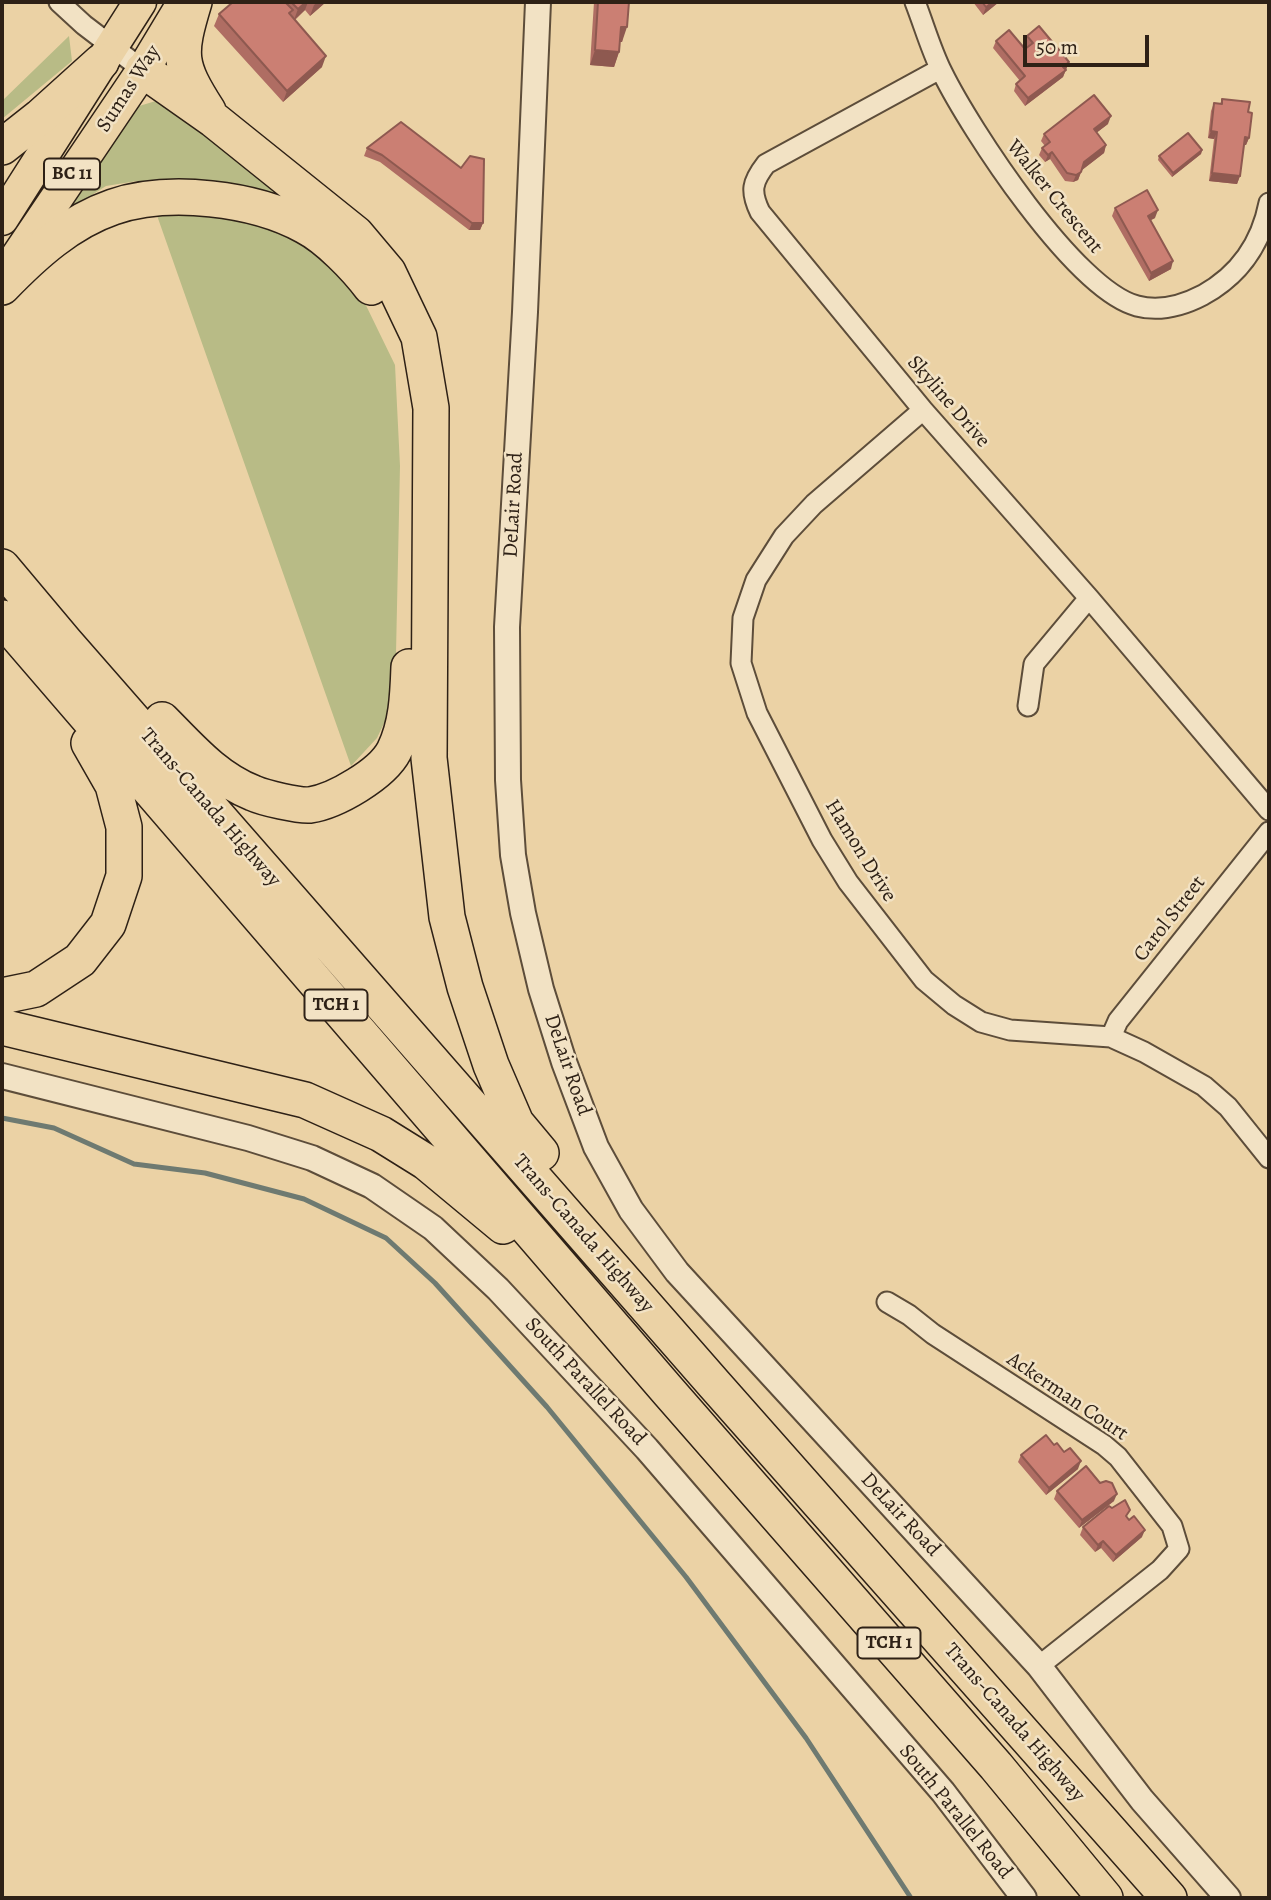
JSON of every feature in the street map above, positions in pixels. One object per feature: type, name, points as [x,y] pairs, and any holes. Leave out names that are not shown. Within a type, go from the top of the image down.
[{"type":"highway","name":"Sumas Way","points":[[2,219],[140,2]]},
{"type":"highway","name":"Sumas Way","points":[[2,279],[143,69],[184,2]]},
{"type":"highway","points":[[194,2],[185,34],[182,59],[189,81],[214,120]]},
{"type":"highway","points":[[2,146],[40,117],[106,54]]},
{"type":"highway","points":[[143,69],[214,120],[356,234],[388,272],[419,337],[431,408],[429,758],[447,917],[465,988],[491,1065],[516,1124],[605,1228],[715,1385]]},
{"type":"highway","points":[[2,287],[36,252],[77,224],[113,207],[161,197],[206,198],[257,207],[306,226],[356,267],[384,305],[401,347],[410,394],[413,444],[412,602],[408,692],[404,724],[393,753],[375,771],[338,797],[308,805],[254,794],[214,772],[125,684],[65,642]]},
{"type":"highway","name":"Trans-Canada Highway","points":[[2,566],[65,642],[715,1385],[1169,1898]]},
{"type":"highway","name":"Trans-Canada Highway","points":[[2,618],[669,1392],[996,1766],[1105,1898]]},
{"type":"highway","points":[[2,625],[90,745],[113,785],[124,827],[124,876],[108,924],[80,960],[36,989],[2,996]]},
{"type":"highway","points":[[2,1027],[305,1100],[381,1135],[426,1162],[516,1238],[669,1392]]},
{"type":"street","points":[[58,2],[106,54],[143,69]]},
{"type":"street","name":"DeLair Road","points":[[538,2],[524,326],[506,627],[508,779],[513,855],[523,914],[541,989],[564,1062],[596,1147],[631,1210],[677,1272],[1038,1666],[1142,1800],[1228,1898]]},
{"type":"street","name":"Walker Crescent","points":[[915,2],[940,69],[987,149],[1077,265],[1111,294],[1136,306],[1164,309],[1189,302],[1215,288],[1242,266],[1265,223],[1269,204]]},
{"type":"street","name":"Skyline Drive","points":[[940,69],[766,164],[755,178],[753,198],[760,212],[923,410],[1089,598],[1269,810]]},
{"type":"street","name":"Hamon Drive","points":[[923,410],[814,504],[784,536],[756,580],[743,618],[741,663],[757,713],[822,840],[848,882],[924,980],[954,1005],[981,1022],[1010,1030],[1111,1037],[1144,1052],[1204,1086],[1228,1107],[1269,1158]]},
{"type":"street","points":[[1028,706],[1034,664],[1089,598]]},
{"type":"street","name":"Carol Street","points":[[1111,1037],[1127,1010],[1269,832]]},
{"type":"street","name":"South Parallel Road","points":[[2,1076],[248,1138],[312,1158],[372,1186],[433,1228],[498,1289],[647,1449],[943,1793],[1024,1898]]},
{"type":"street","name":"Ackerman Court","points":[[887,1302],[1111,1451],[1172,1526],[1179,1549],[1160,1570],[1038,1666]]},
{"type":"green space","points":[[69,36],[72,61],[2,119],[2,101]]},
{"type":"green space","points":[[159,100],[294,199],[359,291],[395,365],[400,466],[395,700],[377,738],[351,766],[154,207],[137,181],[106,186],[65,212],[136,107]]},
{"type":"building","points":[[233,2],[285,2],[293,10],[289,13],[326,56],[287,91],[219,14]]},
{"type":"building","points":[[291,2],[306,2],[298,9]]},
{"type":"building","points":[[598,2],[629,2],[627,27],[621,27],[619,52],[595,50]]},
{"type":"building","points":[[1039,26],[1069,62],[1063,67],[1066,70],[1028,98],[1016,84],[1025,76],[996,41],[1009,30],[1025,49],[1033,43],[1027,36]]},
{"type":"building","points":[[1094,95],[1111,116],[1094,129],[1106,145],[1084,162],[1081,172],[1076,175],[1067,173],[1052,152],[1048,155],[1042,148],[1050,142],[1044,134]]},
{"type":"building","points":[[1222,99],[1250,102],[1248,112],[1252,113],[1249,138],[1245,137],[1240,176],[1212,173],[1217,132],[1211,131],[1214,103],[1222,104]]},
{"type":"building","points":[[401,122],[461,168],[470,156],[484,159],[483,223],[472,223],[382,155],[367,148]]},
{"type":"building","points":[[1188,133],[1202,150],[1173,173],[1159,156]]},
{"type":"building","points":[[1147,190],[1158,210],[1148,216],[1173,261],[1151,273],[1115,208]]},
{"type":"building","points":[[1046,1435],[1064,1452],[1070,1448],[1081,1461],[1049,1488],[1021,1455]]},
{"type":"building","points":[[1086,1466],[1100,1483],[1112,1483],[1117,1494],[1082,1520],[1057,1491]]},
{"type":"building","points":[[1125,1500],[1130,1510],[1126,1516],[1129,1520],[1134,1516],[1145,1530],[1116,1555],[1103,1541],[1098,1545],[1083,1527],[1109,1506],[1112,1508]]},
{"type":"waterway","points":[[2,1118],[54,1128],[134,1164],[205,1173],[304,1199],[386,1238],[435,1283],[547,1407],[686,1577],[806,1738],[911,1898]]}]
